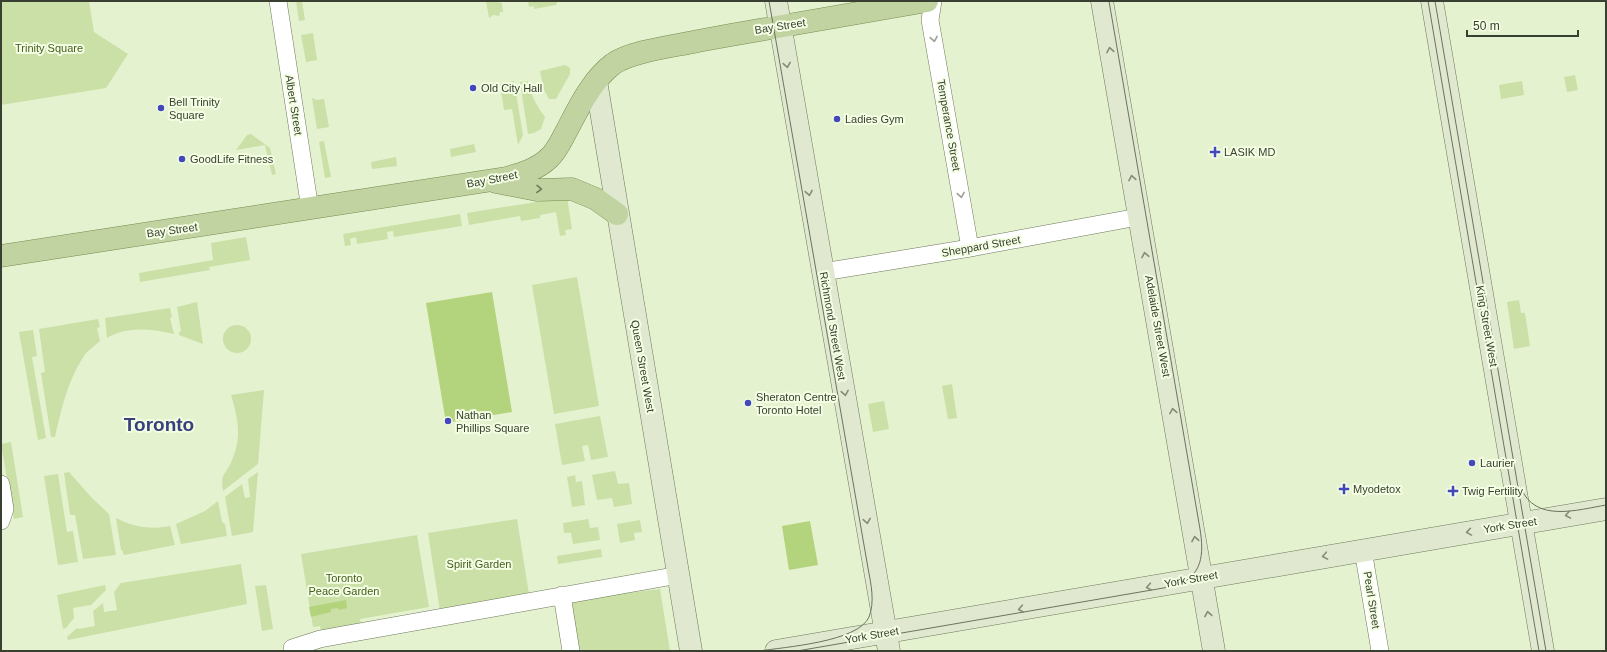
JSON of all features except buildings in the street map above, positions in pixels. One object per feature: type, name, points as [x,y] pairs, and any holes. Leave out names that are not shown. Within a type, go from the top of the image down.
[{"type":"main road","name":"Richmond Street West","points":[[776,1],[888,642]]},
{"type":"main road","name":"Bay Street","points":[[1,256],[310,209],[521,173],[537,167],[549,158],[558,146],[580,105],[596,82],[614,63],[648,51],[780,26],[927,1]]},
{"type":"main road","name":"Adelaide Street West","points":[[1102,1],[1138,217],[1155,307],[1214,651]]},
{"type":"main road","name":"King Street West","points":[[1432,1],[1543,651]]},
{"type":"main road","name":"Queen Street West","points":[[596,82],[691,651]]},
{"type":"main road","points":[[487,180],[537,190],[572,189],[596,199],[618,214]]},
{"type":"main road","name":"York Street","points":[[776,651],[888,642],[1201,578],[1606,509]]},
{"type":"street","name":"Albert Street","points":[[278,1],[310,209]]},
{"type":"street","name":"Temperance Street","points":[[933,1],[930,20],[970,248]]},
{"type":"street","name":"Sheppard Street","points":[[823,272],[970,248],[1138,217]]},
{"type":"street","points":[[1,484],[5,509],[2,521]]},
{"type":"street","name":"Pearl Street","points":[[1363,550],[1380,651]]},
{"type":"street","points":[[292,648],[320,639],[679,575]]},
{"type":"street","points":[[562,595],[571,651]]},
{"type":"green space","name":"Trinity Square","points":[[1,1],[89,1],[94,32],[128,54],[106,88],[1,105]]},
{"type":"green space","points":[[296,1],[302,1],[305,20],[299,21]]},
{"type":"green space","points":[[486,1],[499,1],[502,3],[503,12],[500,12],[499,16],[493,15],[489,18]]},
{"type":"green space","points":[[528,1],[557,1],[557,3],[556,5],[534,9],[534,6],[529,7]]},
{"type":"green space","points":[[313,33],[317,60],[306,62],[301,35]]},
{"type":"green space","points":[[565,65],[570,68],[570,74],[556,99],[549,99],[544,90],[540,71]]},
{"type":"green space","points":[[1575,75],[1578,90],[1567,92],[1564,77]]},
{"type":"green space","points":[[514,81],[523,135],[518,145],[512,109],[504,110],[500,84]]},
{"type":"green space","points":[[528,81],[534,100],[545,117],[541,129],[534,133],[528,134],[520,82]]},
{"type":"green space","points":[[1522,81],[1524,95],[1501,99],[1499,85]]},
{"type":"green space","points":[[312,98],[317,100],[324,99],[329,127],[317,129]]},
{"type":"green space","points":[[251,134],[270,148],[276,174],[272,175],[265,145],[236,150],[247,135]]},
{"type":"green space","points":[[324,141],[331,177],[325,178],[319,142]]},
{"type":"green space","points":[[474,144],[476,152],[451,157],[450,149]]},
{"type":"green space","points":[[396,157],[397,166],[372,169],[371,162]]},
{"type":"green space","points":[[567,197],[572,229],[565,230],[566,235],[560,236],[556,212],[540,215],[540,218],[521,221],[520,216],[469,225],[467,213]]},
{"type":"green space","points":[[460,214],[462,226],[394,237],[393,231],[387,232],[388,239],[357,244],[356,237],[350,239],[351,245],[345,246],[343,234]]},
{"type":"green space","points":[[246,237],[250,260],[209,267],[210,270],[140,282],[139,273],[213,260],[211,243]]},
{"type":"green space","points":[[577,277],[599,406],[554,414],[532,285]]},
{"type":"green space","points":[[1519,300],[1521,313],[1525,313],[1530,346],[1514,349],[1507,302]]},
{"type":"green space","points":[[197,302],[203,344],[179,335],[179,332],[181,331],[177,307]]},
{"type":"green space","points":[[170,308],[172,317],[170,318],[174,334],[149,330],[132,330],[115,334],[107,338],[105,318]]},
{"type":"green space","points":[[98,319],[100,327],[97,328],[100,341],[86,354],[78,365],[69,385],[55,437],[51,437],[41,373],[45,372],[39,329]]},
{"type":"green space","points":[[237,325],[247,329],[251,339],[247,349],[237,353],[227,349],[223,339],[227,329]]},
{"type":"green space","points":[[33,330],[37,356],[32,357],[46,438],[38,440],[19,332]]},
{"type":"green space","points":[[952,384],[957,418],[948,419],[942,386]]},
{"type":"green space","points":[[264,390],[258,464],[223,491],[222,480],[235,452],[238,435],[236,412],[231,395]]},
{"type":"green space","points":[[884,401],[889,429],[873,432],[868,404]]},
{"type":"green space","points":[[600,416],[608,457],[591,460],[588,445],[582,446],[585,461],[562,465],[555,424]]},
{"type":"green space","points":[[11,442],[23,517],[14,519],[1,444]]},
{"type":"green space","points":[[615,471],[618,484],[629,483],[632,504],[614,507],[612,498],[597,500],[592,475]]},
{"type":"green space","points":[[69,472],[91,497],[109,514],[116,555],[83,559],[75,515],[70,515],[64,473]]},
{"type":"green space","points":[[258,472],[253,532],[232,536],[225,497],[242,484],[245,498],[250,497],[248,479]]},
{"type":"green space","points":[[58,474],[67,532],[73,531],[78,562],[58,565],[44,476]]},
{"type":"green space","points":[[575,475],[576,482],[582,481],[585,505],[572,507],[567,477]]},
{"type":"green space","points":[[218,501],[222,522],[225,524],[227,536],[181,544],[176,524],[205,511]]},
{"type":"green space","points":[[116,518],[129,524],[142,527],[156,528],[170,526],[175,545],[124,555],[121,550]]},
{"type":"green space","name":"Spirit Garden","points":[[517,519],[529,594],[440,611],[428,533]]},
{"type":"green space","points":[[588,519],[590,528],[598,527],[600,540],[573,544],[571,533],[564,533],[563,523]]},
{"type":"green space","points":[[640,520],[642,532],[634,533],[635,540],[620,543],[617,524]]},
{"type":"green space","name":"Toronto Peace Garden","points":[[417,535],[429,607],[360,619],[361,625],[321,631],[320,626],[313,627],[301,554]]},
{"type":"green space","points":[[601,549],[602,557],[558,564],[557,556]]},
{"type":"green space","points":[[241,564],[247,604],[68,640],[67,637],[77,628],[95,626],[93,611],[103,603],[104,612],[117,610],[114,592],[121,583]]},
{"type":"green space","points":[[105,585],[106,590],[91,605],[73,608],[74,618],[66,628],[63,629],[57,595]]},
{"type":"green space","points":[[266,585],[273,629],[262,631],[255,586]]},
{"type":"green space","points":[[660,589],[670,651],[578,651],[569,600]]},
{"type":"shaded area","points":[[492,292],[512,412],[446,423],[426,303]]},
{"type":"shaded area","points":[[810,521],[818,565],[789,570],[782,526]]},
{"type":"shaded area","points":[[346,600],[347,608],[339,610],[338,608],[331,609],[331,612],[311,617],[309,607]]},
{"type":"tram line","points":[[759,651],[820,642],[851,632],[862,625],[869,617],[872,605],[870,580],[769,1]]},
{"type":"tram line","points":[[797,651],[1175,586],[1184,582],[1191,576],[1200,563],[1202,547],[1200,529],[1109,1]]},
{"type":"tram line","points":[[1428,1],[1539,651]]},
{"type":"tram line","points":[[1435,1],[1546,651]]},
{"type":"tram line","points":[[1521,488],[1527,499],[1536,506],[1546,510],[1558,512],[1606,505]]},
{"type":"place","name":"Old City Hall","points":[[473,88]]},
{"type":"place","name":"Bell Trinity Square","points":[[161,108]]},
{"type":"place","name":"Ladies Gym","points":[[837,119]]},
{"type":"place","name":"LASIK MD","points":[[1215,152]]},
{"type":"place","name":"GoodLife Fitness","points":[[182,159]]},
{"type":"place","name":"Sheraton Centre Toronto Hotel","points":[[748,403]]},
{"type":"place","name":"Nathan Phillips Square","points":[[448,421]]},
{"type":"place","name":"Laurier","points":[[1472,463]]},
{"type":"place","name":"Myodetox","points":[[1344,489]]},
{"type":"place","name":"Twig Fertility","points":[[1453,491]]},
{"type":"district","name":"Toronto","points":[[159,424]]}]
